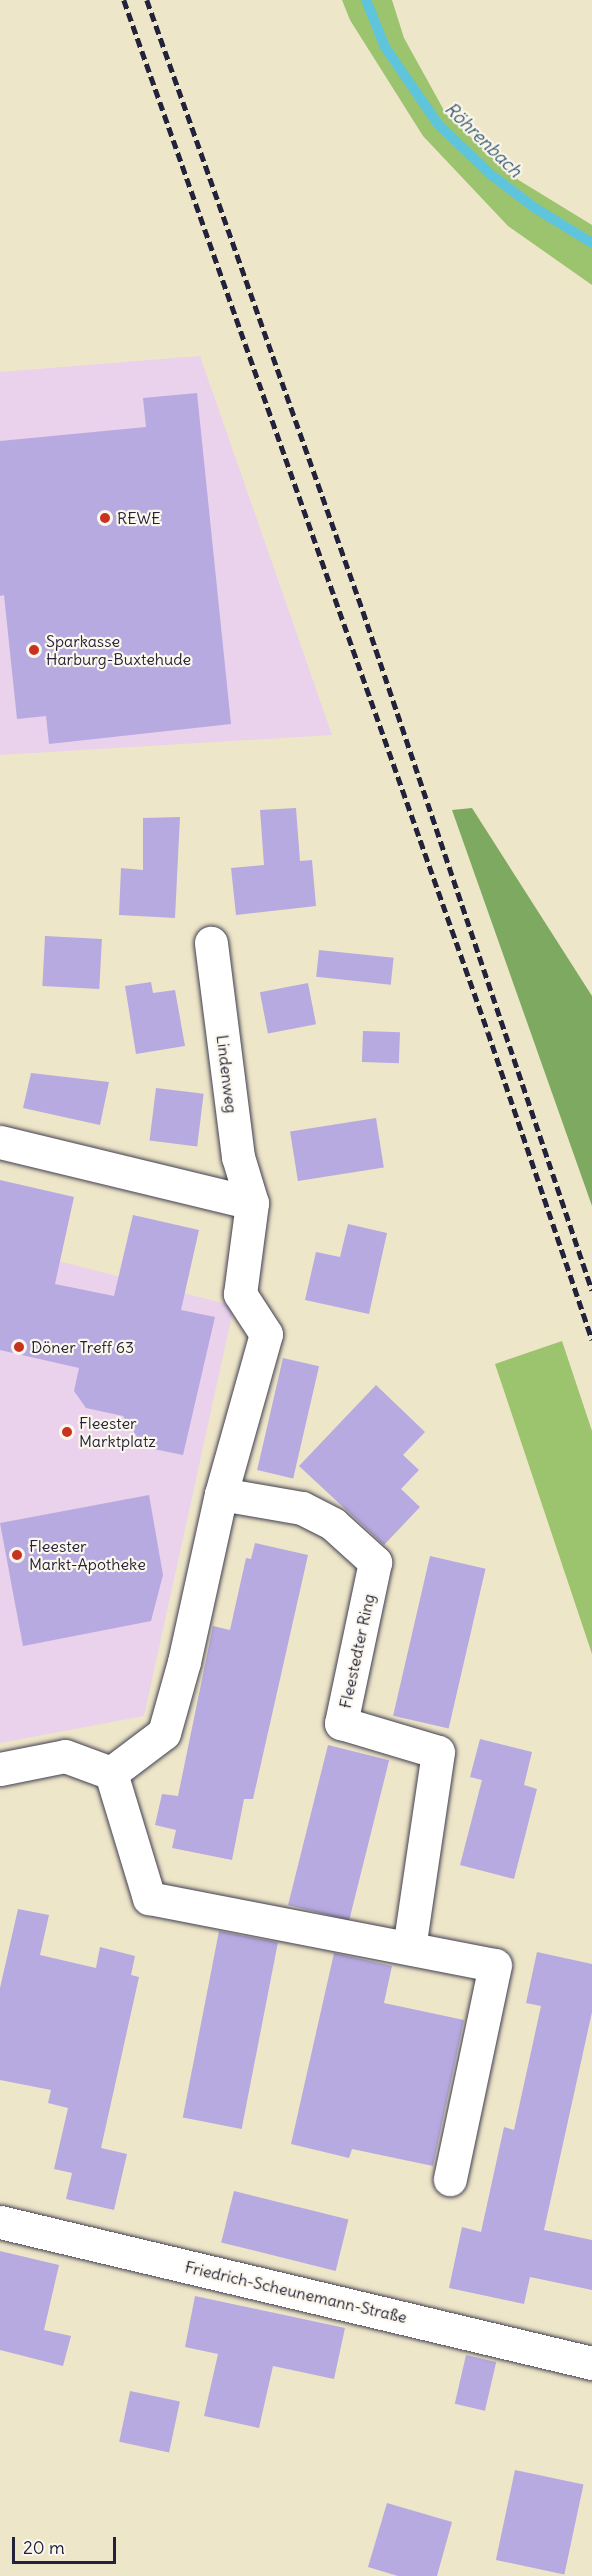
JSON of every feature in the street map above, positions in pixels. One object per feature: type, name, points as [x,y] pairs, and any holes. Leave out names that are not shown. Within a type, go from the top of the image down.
[{"type":"street","name":"Lindenweg","points":[[211,943],[238,1157],[252,1203],[240,1294],[266,1334],[221,1494]]},
{"type":"street","points":[[0,1142],[252,1203]]},
{"type":"street","points":[[111,1773],[164,1733],[184,1662],[221,1494]]},
{"type":"street","name":"Fleestedter Ring","points":[[221,1494],[302,1508],[333,1524],[375,1562],[341,1723],[438,1752],[409,1948]]},
{"type":"street","points":[[0,1769],[65,1756],[111,1773]]},
{"type":"street","points":[[111,1773],[149,1898],[495,1965],[450,2179]]},
{"type":"street","name":"Friedrich-Scheunemann-Straße","points":[[0,2222],[592,2363]]},
{"type":"shaded area","name":"REWE","points":[[200,356],[332,735],[0,755],[0,372]]},
{"type":"shaded area","points":[[0,1246],[234,1306],[144,1716],[0,1743]]},
{"type":"green space","points":[[342,0],[392,0],[404,38],[446,114],[512,176],[592,225],[592,285],[508,226],[423,136],[350,20]]},
{"type":"green space","points":[[472,808],[592,996],[592,1206],[452,810]]},
{"type":"green space","points":[[562,1341],[592,1431],[592,1654],[495,1364]]},
{"type":"building","name":"REWE","points":[[197,393],[231,724],[49,744],[46,716],[17,719],[4,595],[0,596],[0,441],[146,427],[143,398]]},
{"type":"building","points":[[296,808],[300,861],[312,860],[316,906],[236,915],[231,868],[264,865],[260,810]]},
{"type":"building","points":[[180,817],[175,918],[119,915],[121,868],[143,870],[143,818]]},
{"type":"building","points":[[45,936],[102,939],[99,989],[42,986]]},
{"type":"building","points":[[319,950],[394,958],[391,985],[316,977]]},
{"type":"building","points":[[151,982],[153,993],[175,990],[185,1046],[136,1054],[125,986]]},
{"type":"building","points":[[308,983],[316,1024],[268,1034],[260,992]]},
{"type":"building","points":[[363,1031],[400,1032],[399,1063],[362,1062]]},
{"type":"building","points":[[31,1073],[109,1082],[100,1125],[23,1108]]},
{"type":"building","points":[[156,1088],[204,1094],[197,1146],[150,1141]]},
{"type":"building","points":[[376,1118],[384,1167],[298,1181],[290,1132]]},
{"type":"building","points":[[0,1180],[74,1197],[55,1284],[114,1296],[133,1215],[199,1230],[181,1310],[215,1317],[183,1455],[144,1447],[123,1416],[86,1408],[74,1391],[79,1368],[0,1350]]},
{"type":"building","points":[[348,1224],[387,1233],[369,1314],[305,1300],[316,1252],[340,1257]]},
{"type":"building","points":[[283,1358],[319,1366],[293,1478],[257,1470]]},
{"type":"building","points":[[376,1385],[425,1432],[403,1455],[419,1470],[401,1489],[420,1507],[384,1545],[299,1466]]},
{"type":"building","points":[[149,1495],[163,1575],[151,1621],[23,1646],[0,1523]]},
{"type":"building","points":[[255,1543],[308,1555],[253,1799],[244,1799],[232,1860],[172,1848],[176,1830],[155,1825],[162,1794],[178,1796],[213,1626],[230,1630],[246,1558],[251,1559]]},
{"type":"building","points":[[430,1556],[486,1569],[449,1729],[393,1716]]},
{"type":"building","points":[[480,1739],[532,1752],[524,1785],[537,1789],[514,1879],[460,1865],[482,1780],[470,1777]]},
{"type":"building","points":[[328,1745],[389,1760],[349,1920],[288,1905]]},
{"type":"building","points":[[18,1909],[49,1915],[40,1955],[96,1968],[100,1947],[135,1956],[131,1975],[139,1977],[101,2148],[127,2154],[114,2210],[66,2199],[72,2173],[54,2169],[68,2108],[48,2103],[51,2090],[0,2080],[0,1988]]},
{"type":"building","points":[[219,1931],[278,1942],[242,2129],[183,2118]]},
{"type":"building","points":[[537,1952],[592,1964],[592,2012],[544,2230],[592,2240],[592,2290],[530,2277],[524,2304],[449,2288],[462,2227],[481,2232],[504,2127],[514,2130],[541,2006],[526,2003]]},
{"type":"building","points":[[334,1953],[392,1966],[384,2003],[464,2020],[433,2166],[352,2149],[349,2158],[291,2144]]},
{"type":"building","points":[[234,2191],[348,2220],[336,2271],[221,2242]]},
{"type":"building","points":[[0,2251],[59,2265],[44,2330],[71,2336],[63,2366],[0,2350]]},
{"type":"building","points":[[195,2296],[345,2328],[334,2379],[273,2366],[259,2428],[204,2416],[218,2354],[185,2347]]},
{"type":"building","points":[[466,2355],[496,2362],[485,2411],[455,2404]]},
{"type":"building","points":[[130,2391],[180,2402],[169,2452],[119,2442]]},
{"type":"building","points":[[515,2470],[583,2485],[564,2575],[496,2560]]},
{"type":"building","points":[[387,2503],[452,2522],[437,2576],[398,2576],[368,2567]]},
{"type":"waterway","name":"Röhrenbach","points":[[366,0],[385,47],[438,124],[490,174],[535,208],[592,243]]},
{"type":"railway","points":[[124,0],[488,1032],[592,1340]]},
{"type":"railway","points":[[147,0],[363,611],[592,1290]]},
{"type":"place","name":"REWE","points":[[105,518]]},
{"type":"place","name":"Sparkasse Harburg-Buxtehude","points":[[34,650]]},
{"type":"place","name":"Döner Treff 63","points":[[19,1347]]},
{"type":"place","name":"Fleester Marktplatz","points":[[67,1432]]},
{"type":"place","name":"Fleester Markt-Apotheke","points":[[17,1555]]}]
